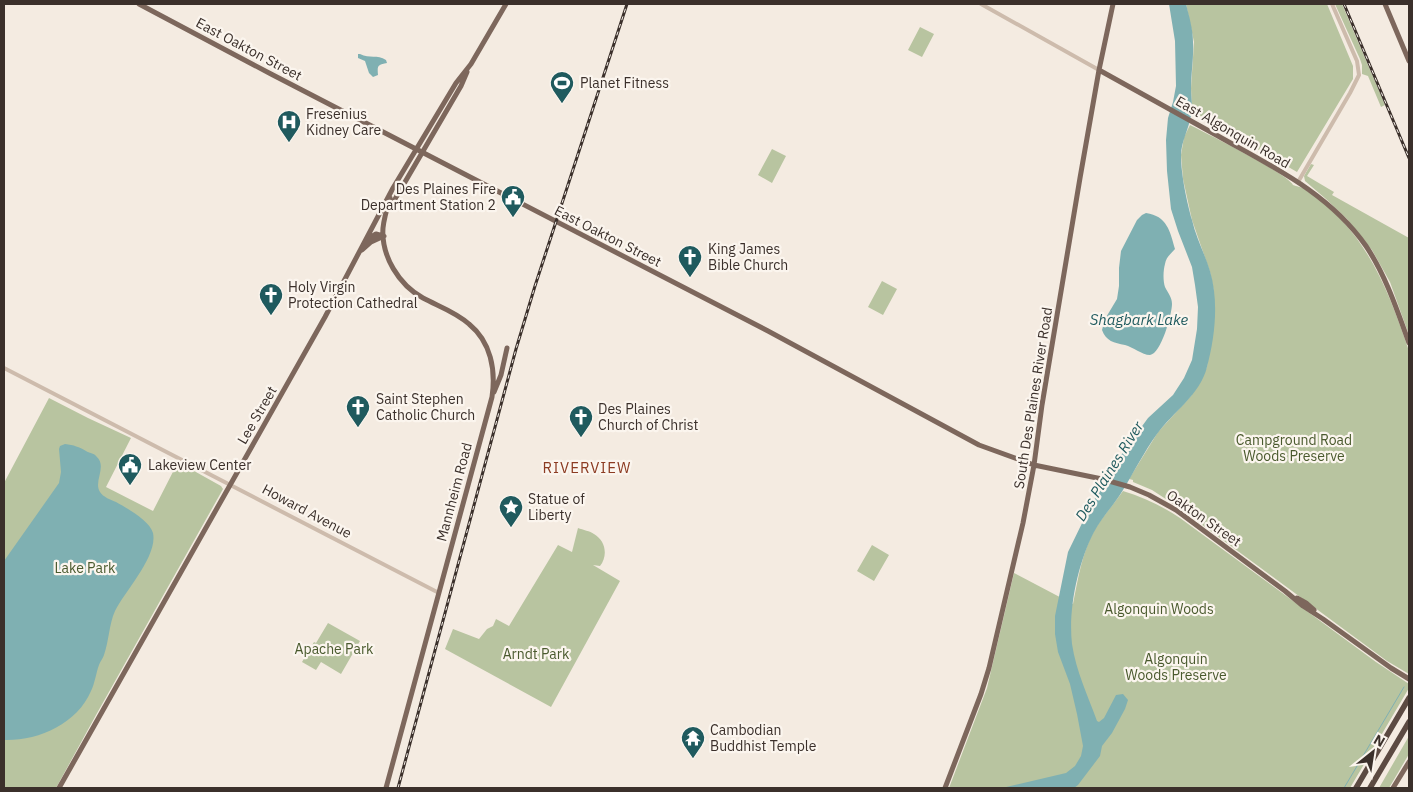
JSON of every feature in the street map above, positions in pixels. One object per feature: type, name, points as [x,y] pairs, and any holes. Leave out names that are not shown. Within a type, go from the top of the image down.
[{"type":"highway","points":[[1356,788],[1409,698]]},
{"type":"highway","points":[[1370,788],[1409,722]]},
{"type":"main road","name":"East Oakton Street","points":[[139,4],[775,335],[979,445],[1034,465],[1102,479]]},
{"type":"main road","name":"Lee Street","points":[[60,788],[325,317],[393,188],[461,86],[471,64],[506,4]]},
{"type":"main road","name":"South Des Plaines River Road","points":[[945,788],[976,709],[989,668],[1020,537],[1034,465],[1042,405],[1099,70],[1113,4]]},
{"type":"main road","points":[[1385,4],[1409,61]]},
{"type":"main road","name":"East Algonquin Road","points":[[1099,70],[1298,182],[1323,200],[1366,246],[1382,273],[1409,343]]},
{"type":"main road","name":"Lee Street","points":[[385,215],[420,150]]},
{"type":"main road","points":[[385,215],[393,188]]},
{"type":"main road","name":"Mannheim Road","points":[[385,215],[383,230],[385,247],[394,272],[408,288],[421,297],[468,323],[483,339],[494,370],[492,396],[386,788]]},
{"type":"main road","points":[[364,242],[376,234],[384,236]]},
{"type":"main road","points":[[360,252],[371,242],[384,236]]},
{"type":"main road","points":[[492,396],[501,376],[507,348]]},
{"type":"main road","name":"Oakton Street","points":[[1102,479],[1130,487],[1176,510],[1303,606],[1409,679]]},
{"type":"main road","points":[[1394,788],[1409,762]]},
{"type":"street","name":"East Algonquin Road","points":[[981,4],[1099,70]]},
{"type":"street","points":[[1298,182],[1359,74],[1357,61],[1332,4]]},
{"type":"street","name":"Howard Avenue","points":[[4,368],[439,593]]},
{"type":"green space","points":[[1186,4],[1327,4],[1353,66],[1353,79],[1297,172],[1192,111],[1191,88],[1194,42]]},
{"type":"green space","points":[[1335,4],[1342,4],[1385,105],[1381,107],[1368,76],[1362,74],[1360,59]]},
{"type":"green space","points":[[920,27],[934,34],[922,57],[908,50]]},
{"type":"green space","name":"Campground Road Woods Preserve","points":[[1190,125],[1262,163],[1293,185],[1303,188],[1325,204],[1343,221],[1358,240],[1371,260],[1392,304],[1409,351],[1409,674],[1387,661],[1178,507],[1152,490],[1129,479],[1158,432],[1191,396],[1207,367],[1214,292],[1210,272],[1192,220],[1183,179],[1181,155],[1184,137]]},
{"type":"green space","points":[[772,149],[786,156],[772,183],[758,175]]},
{"type":"green space","points":[[1311,164],[1314,165],[1307,176],[1334,192],[1332,195],[1409,238],[1409,335],[1390,282],[1372,250],[1347,219],[1305,181],[1304,176]]},
{"type":"green space","points":[[882,281],[897,289],[883,315],[868,307]]},
{"type":"green space","name":"Lake Park","points":[[49,398],[131,438],[106,487],[153,511],[178,462],[221,486],[223,489],[56,788],[4,788],[4,483]]},
{"type":"green space","name":"Algonquin Woods","points":[[1123,491],[1152,502],[1180,518],[1376,662],[1409,684],[1409,688],[1350,788],[949,788],[987,688],[1014,573],[1073,604],[1087,547],[1098,524]]},
{"type":"green space","name":"Arndt Park","points":[[578,528],[594,534],[603,545],[605,553],[603,562],[600,566],[593,565],[620,581],[551,707],[445,649],[453,629],[479,639],[487,629],[493,626],[496,619],[509,626],[558,545],[572,552]]},
{"type":"green space","points":[[872,545],[889,555],[874,581],[857,571]]},
{"type":"green space","name":"Apache Park","points":[[328,623],[360,641],[341,674],[321,662],[316,670],[302,662]]},
{"type":"green space","points":[[1409,736],[1409,754],[1389,788],[1379,788]]},
{"type":"water","points":[[1169,4],[1186,4],[1191,23],[1193,48],[1192,112],[1182,145],[1181,163],[1190,213],[1213,283],[1215,319],[1210,355],[1207,367],[1198,386],[1157,434],[1097,527],[1088,544],[1079,572],[1073,601],[1071,630],[1072,644],[1079,674],[1097,721],[1099,722],[1104,718],[1116,695],[1123,694],[1128,700],[1125,709],[1112,733],[1102,746],[1100,756],[1074,788],[1002,788],[1066,773],[1075,766],[1081,756],[1083,746],[1077,714],[1070,684],[1058,652],[1055,634],[1055,616],[1068,552],[1111,469],[1148,418],[1173,395],[1184,378],[1192,360],[1198,307],[1192,267],[1171,209],[1167,171],[1166,140],[1168,118],[1176,86],[1175,41]]},
{"type":"water","points":[[358,54],[383,58],[387,63],[379,66],[378,75],[373,77],[369,73],[365,61],[358,58]]},
{"type":"water","name":"Shagbark Lake","points":[[1146,213],[1159,217],[1163,221],[1169,230],[1175,249],[1166,259],[1164,267],[1164,282],[1171,297],[1172,309],[1162,341],[1154,353],[1150,355],[1111,341],[1102,330],[1105,319],[1117,299],[1121,251],[1137,220]]},
{"type":"water","points":[[65,444],[76,446],[95,455],[99,460],[101,469],[98,488],[100,492],[148,524],[153,533],[151,552],[140,573],[115,611],[104,655],[85,703],[66,721],[43,734],[17,740],[4,740],[4,561],[59,483],[61,472],[59,449],[60,446]]},
{"type":"waterway","points":[[1344,788],[1404,687]]},
{"type":"railway","points":[[398,788],[516,349],[627,4]]},
{"type":"railway","points":[[1344,4],[1409,158]]},
{"type":"place","name":"Planet Fitness","points":[[562,104]]},
{"type":"place","name":"Fresenius Kidney Care","points":[[289,143]]},
{"type":"place","name":"Des Plaines Fire Department Station 2","points":[[513,218]]},
{"type":"place","name":"King James Bible Church","points":[[690,278]]},
{"type":"place","name":"Holy Virgin Protection Cathedral","points":[[271,316]]},
{"type":"place","name":"Saint Stephen Catholic Church","points":[[358,428]]},
{"type":"place","name":"Des Plaines Church of Christ","points":[[581,438]]},
{"type":"place","name":"Lakeview Center","points":[[130,486]]},
{"type":"place","name":"Statue of Liberty","points":[[511,528]]},
{"type":"place","name":"Cambodian Buddhist Temple","points":[[693,759]]},
{"type":"district","name":"RIVERVIEW","points":[[587,467]]},
{"type":"water label","name":"Des Plaines River","points":[[1109,471]]},
{"type":"park label","name":"Algonquin Woods Preserve","points":[[1176,668]]}]
